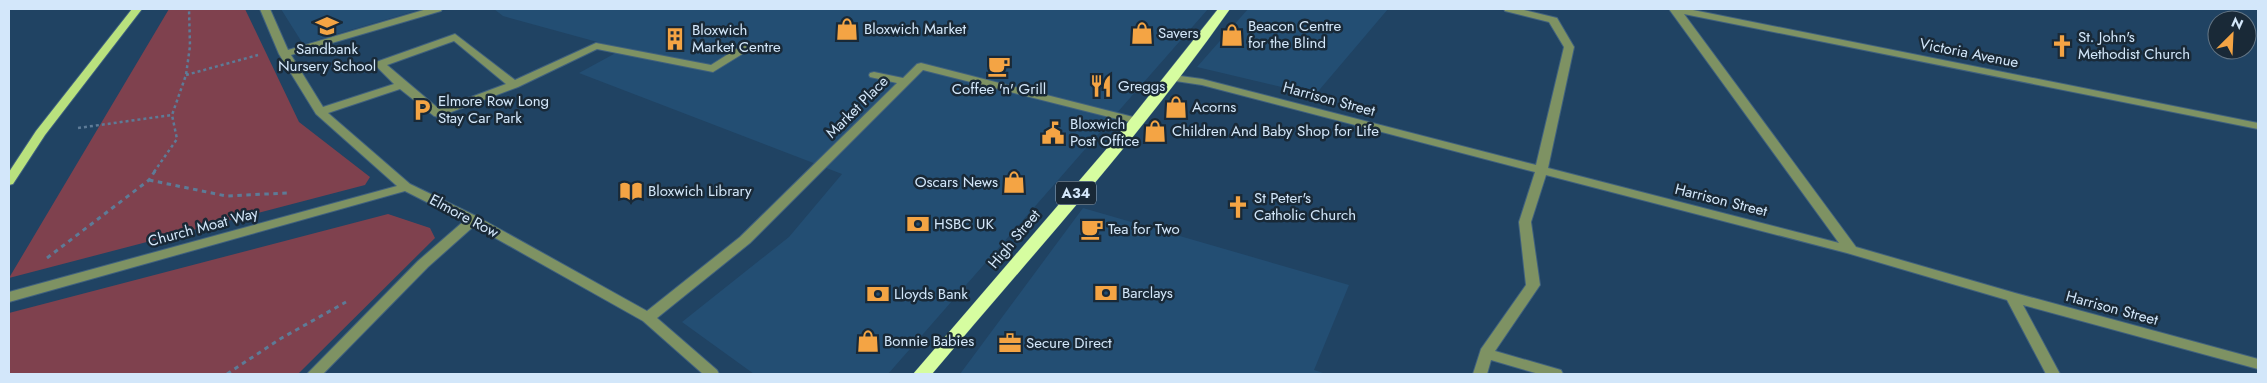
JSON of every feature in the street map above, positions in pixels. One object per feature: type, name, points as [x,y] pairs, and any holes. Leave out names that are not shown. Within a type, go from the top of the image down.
[{"type":"highway","name":"High Street","points":[[922,374],[1173,78],[1224,9]]},
{"type":"main road","points":[[9,181],[40,132],[137,9]]},
{"type":"street","name":"Elmore Row","points":[[265,9],[283,51],[320,112],[406,187],[473,220],[648,318],[712,374]]},
{"type":"street","points":[[283,51],[437,9]]},
{"type":"street","points":[[1480,374],[1486,353],[1533,285],[1525,222],[1541,171],[1569,47],[1553,20],[1508,9]]},
{"type":"street","points":[[1675,9],[1851,250]]},
{"type":"street","name":"Victoria Avenue","points":[[1675,9],[2258,126]]},
{"type":"street","points":[[514,85],[455,37],[380,64],[402,85],[438,114],[514,85],[596,46],[713,69],[748,46]]},
{"type":"street","name":"Market Place","points":[[648,318],[746,240],[921,66],[1137,121]]},
{"type":"street","points":[[874,75],[906,82]]},
{"type":"street","name":"Harrison Street","points":[[1173,78],[1202,82],[1851,250],[2012,297],[2258,364]]},
{"type":"street","points":[[320,112],[402,85]]},
{"type":"street","name":"Church Moat Way","points":[[9,297],[406,187]]},
{"type":"street","points":[[314,374],[423,264],[473,220]]},
{"type":"street","points":[[2012,297],[2054,374]]},
{"type":"street","points":[[1486,353],[1556,374]]},
{"type":"path","points":[[40,264],[149,180],[177,139],[172,115],[186,74],[190,46],[189,9]]},
{"type":"path","points":[[186,74],[283,51]]},
{"type":"path","points":[[40,132],[172,115]]},
{"type":"path","points":[[149,180],[226,196],[291,193]]},
{"type":"path","points":[[227,374],[280,340],[350,300]]},
{"type":"shaded area","points":[[169,9],[245,9],[299,122],[370,177],[365,185],[9,278]]},
{"type":"shaded area","name":"Sandbank Nursery School","points":[[281,9],[422,9],[303,44]]},
{"type":"shaded area","points":[[494,9],[1208,9],[888,374],[754,374],[682,322],[789,237],[842,174],[579,73],[623,49],[503,16]]},
{"type":"shaded area","points":[[1248,9],[1388,9],[1315,95],[1197,67]]},
{"type":"shaded area","points":[[1083,208],[1349,285],[1314,370],[1326,374],[960,374]]},
{"type":"shaded area","points":[[388,214],[430,228],[435,238],[298,374],[9,374],[9,313]]},
{"type":"place","name":"Sandbank Nursery School","points":[[327,26]]},
{"type":"place","name":"Bloxwich Market","points":[[847,29]]},
{"type":"place","name":"Savers","points":[[1142,33]]},
{"type":"place","name":"Beacon Centre for the Blind","points":[[1232,35]]},
{"type":"place","name":"Bloxwich Market Centre","points":[[675,39]]},
{"type":"place","name":"St. John's Methodist Church","points":[[2062,46]]},
{"type":"place","name":"Coffee 'n' Grill","points":[[999,66]]},
{"type":"place","name":"Greggs","points":[[1101,86]]},
{"type":"place","name":"Acorns","points":[[1176,107]]},
{"type":"place","name":"Elmore Row Long Stay Car Park","points":[[422,110]]},
{"type":"place","name":"Children And Baby Shop for Life","points":[[1155,131]]},
{"type":"place","name":"Bloxwich Post Office","points":[[1053,133]]},
{"type":"place","name":"Oscars News","points":[[1014,182]]},
{"type":"place","name":"Bloxwich Library","points":[[631,191]]},
{"type":"place","name":"St Peter's Catholic Church","points":[[1238,207]]},
{"type":"place","name":"HSBC UK","points":[[918,224]]},
{"type":"place","name":"Tea for Two","points":[[1092,229]]},
{"type":"place","name":"Barclays","points":[[1106,293]]},
{"type":"place","name":"Lloyds Bank","points":[[878,294]]},
{"type":"place","name":"Bonnie Babies","points":[[868,341]]},
{"type":"place","name":"Secure Direct","points":[[1010,343]]}]
